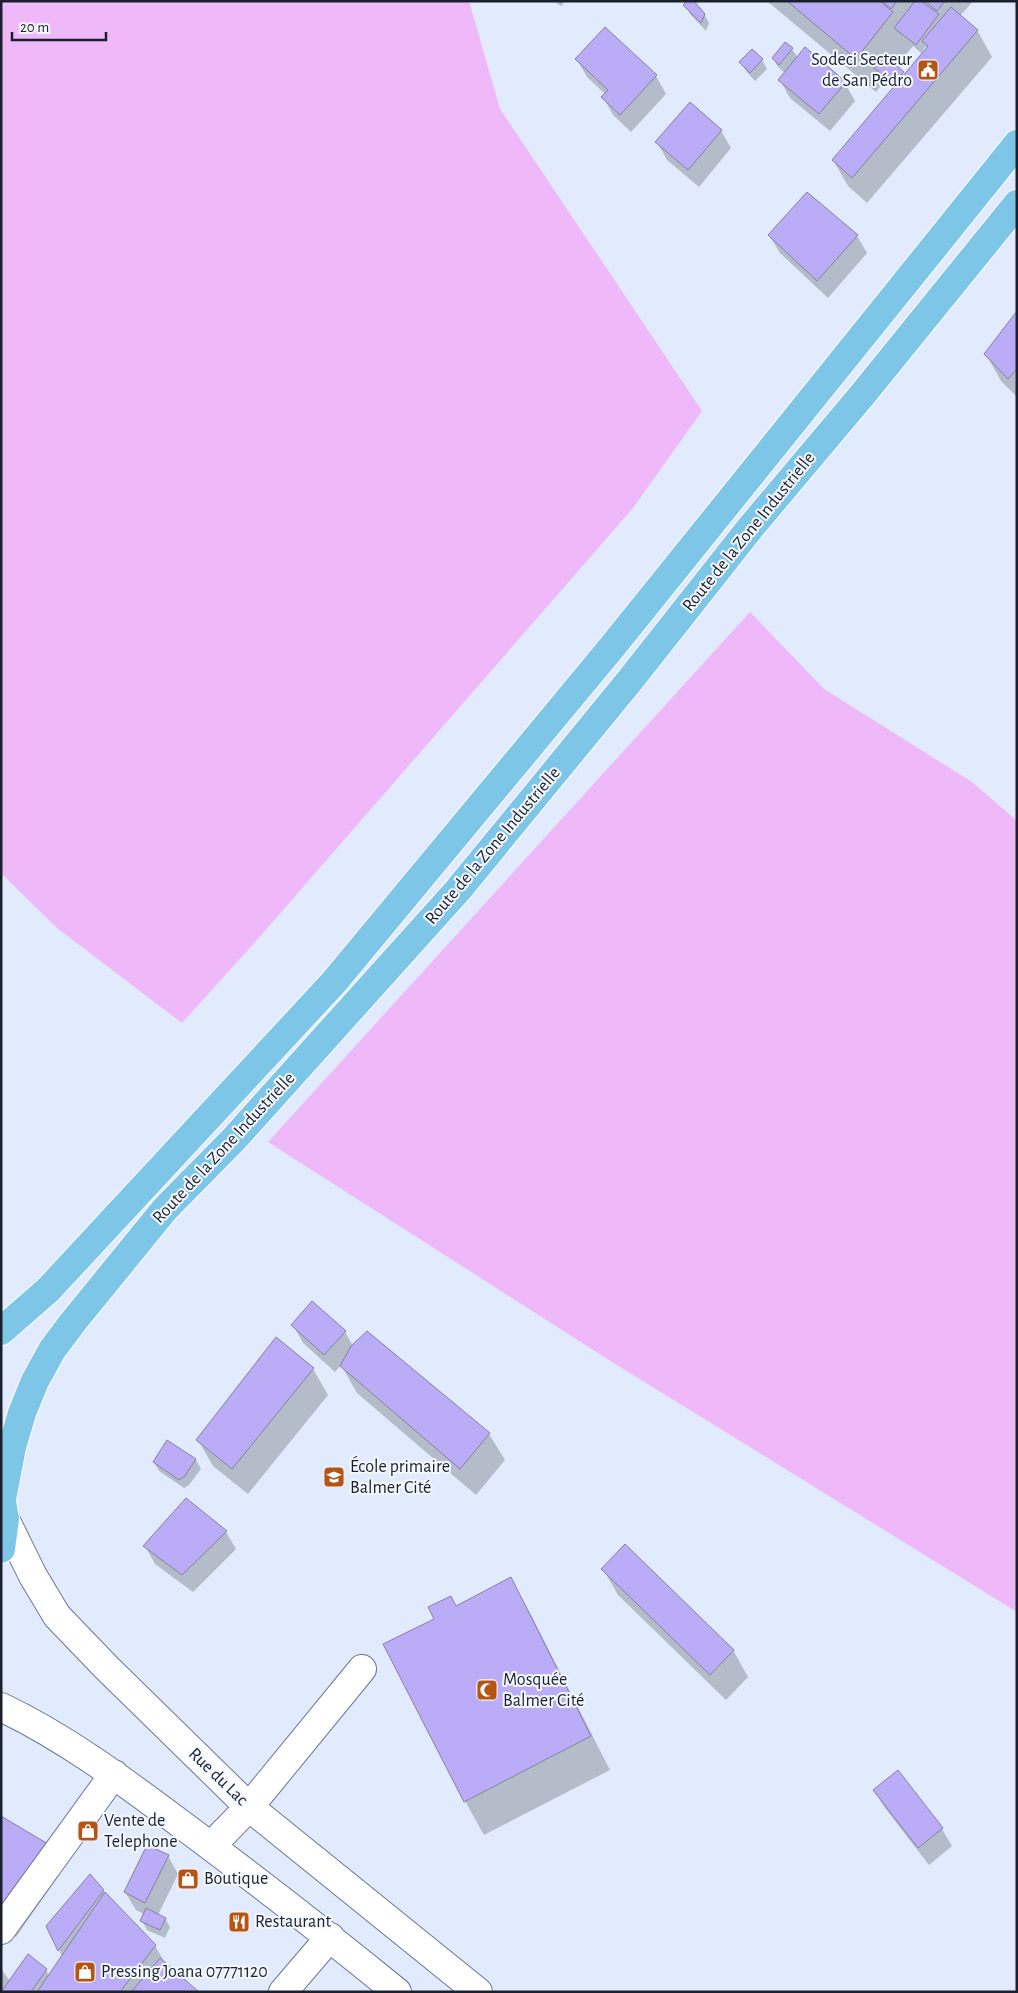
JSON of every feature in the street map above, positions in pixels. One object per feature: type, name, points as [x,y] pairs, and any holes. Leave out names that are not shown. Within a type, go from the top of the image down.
[{"type":"main road","name":"Route de la Zone Industrielle","points":[[1,1331],[48,1290],[334,982],[612,647],[1017,144]]},
{"type":"main road","name":"Route de la Zone Industrielle","points":[[1,1549],[3,1505],[12,1447],[22,1413],[35,1381],[52,1350],[73,1322],[165,1209],[234,1139],[458,890],[631,679],[751,527],[863,394],[1017,204]]},
{"type":"street","name":"Rue du Lac","points":[[3,1505],[34,1576],[58,1616],[106,1667],[249,1807],[478,1992]]},
{"type":"street","points":[[211,1846],[249,1807],[362,1669]]},
{"type":"street","points":[[1,1707],[53,1734],[114,1774],[330,1937],[396,1992]]},
{"type":"street","points":[[1,1930],[114,1774]]},
{"type":"street","points":[[283,1992],[330,1937]]},
{"type":"shaded area","points":[[1,1],[469,1],[500,109],[702,411],[633,508],[256,941],[182,1023],[57,928],[1,873]]},
{"type":"shaded area","points":[[750,612],[824,689],[972,782],[1017,821],[1017,1612],[612,1362],[268,1142]]},
{"type":"building","points":[[687,1],[694,1],[705,14],[701,23],[683,5]]},
{"type":"building","points":[[787,1],[880,1],[893,12],[856,59]]},
{"type":"building","points":[[882,1],[897,1],[891,9]]},
{"type":"building","points":[[915,1],[921,1],[939,14],[916,45],[894,28]]},
{"type":"building","points":[[925,1],[945,1],[937,11]]},
{"type":"building","points":[[951,7],[978,30],[852,178],[832,160],[928,46],[922,41]]},
{"type":"building","points":[[605,27],[657,75],[620,115],[601,97],[608,90],[575,59]]},
{"type":"building","points":[[785,42],[793,48],[779,65],[772,58]]},
{"type":"building","points":[[805,47],[846,82],[819,114],[778,80]]},
{"type":"building","points":[[752,49],[763,59],[750,73],[739,62]]},
{"type":"building","points":[[885,55],[904,72],[893,84],[874,68]]},
{"type":"building","points":[[690,102],[722,130],[688,170],[655,142]]},
{"type":"building","points":[[807,192],[858,235],[817,281],[768,235]]},
{"type":"building","points":[[1017,311],[1017,369],[1008,379],[984,354]]},
{"type":"building","points":[[312,1301],[346,1331],[324,1355],[291,1325]]},
{"type":"building","points":[[367,1331],[490,1433],[460,1469],[340,1366],[351,1346]]},
{"type":"building","points":[[276,1337],[314,1368],[232,1469],[196,1440]]},
{"type":"building","points":[[167,1440],[196,1459],[185,1476],[179,1480],[153,1462]]},
{"type":"building","points":[[186,1498],[227,1531],[182,1575],[143,1546]]},
{"type":"building","points":[[625,1544],[734,1650],[710,1675],[601,1569]]},
{"type":"building","name":"Mosquée Balmer Cité","points":[[511,1577],[591,1736],[464,1802],[383,1644],[434,1619],[428,1607],[451,1596],[456,1606]]},
{"type":"building","points":[[898,1770],[943,1828],[918,1848],[873,1790]]},
{"type":"building","points":[[1,1816],[48,1844],[1,1911]]},
{"type":"building","points":[[147,1845],[169,1855],[145,1903],[124,1892]]},
{"type":"building","points":[[90,1874],[104,1890],[58,1951],[46,1926]]},
{"type":"building","points":[[105,1892],[156,1945],[120,1992],[37,1992]]},
{"type":"building","points":[[146,1908],[166,1918],[160,1930],[140,1921]]},
{"type":"building","points":[[28,1954],[47,1969],[31,1992],[1,1992]]},
{"type":"building","points":[[160,1958],[199,1992],[131,1992]]},
{"type":"place","name":"Sodeci Secteur de San Pédro","points":[[928,70]]},
{"type":"place","name":"École primaire Balmer Cité","points":[[334,1477]]},
{"type":"place","name":"Mosquée Balmer Cité","points":[[487,1690]]},
{"type":"place","name":"Vente de Telephone","points":[[88,1831]]},
{"type":"place","name":"Boutique","points":[[188,1879]]},
{"type":"place","name":"Restaurant","points":[[239,1922]]},
{"type":"place","name":"Pressing Joana 07771120","points":[[85,1972]]}]
